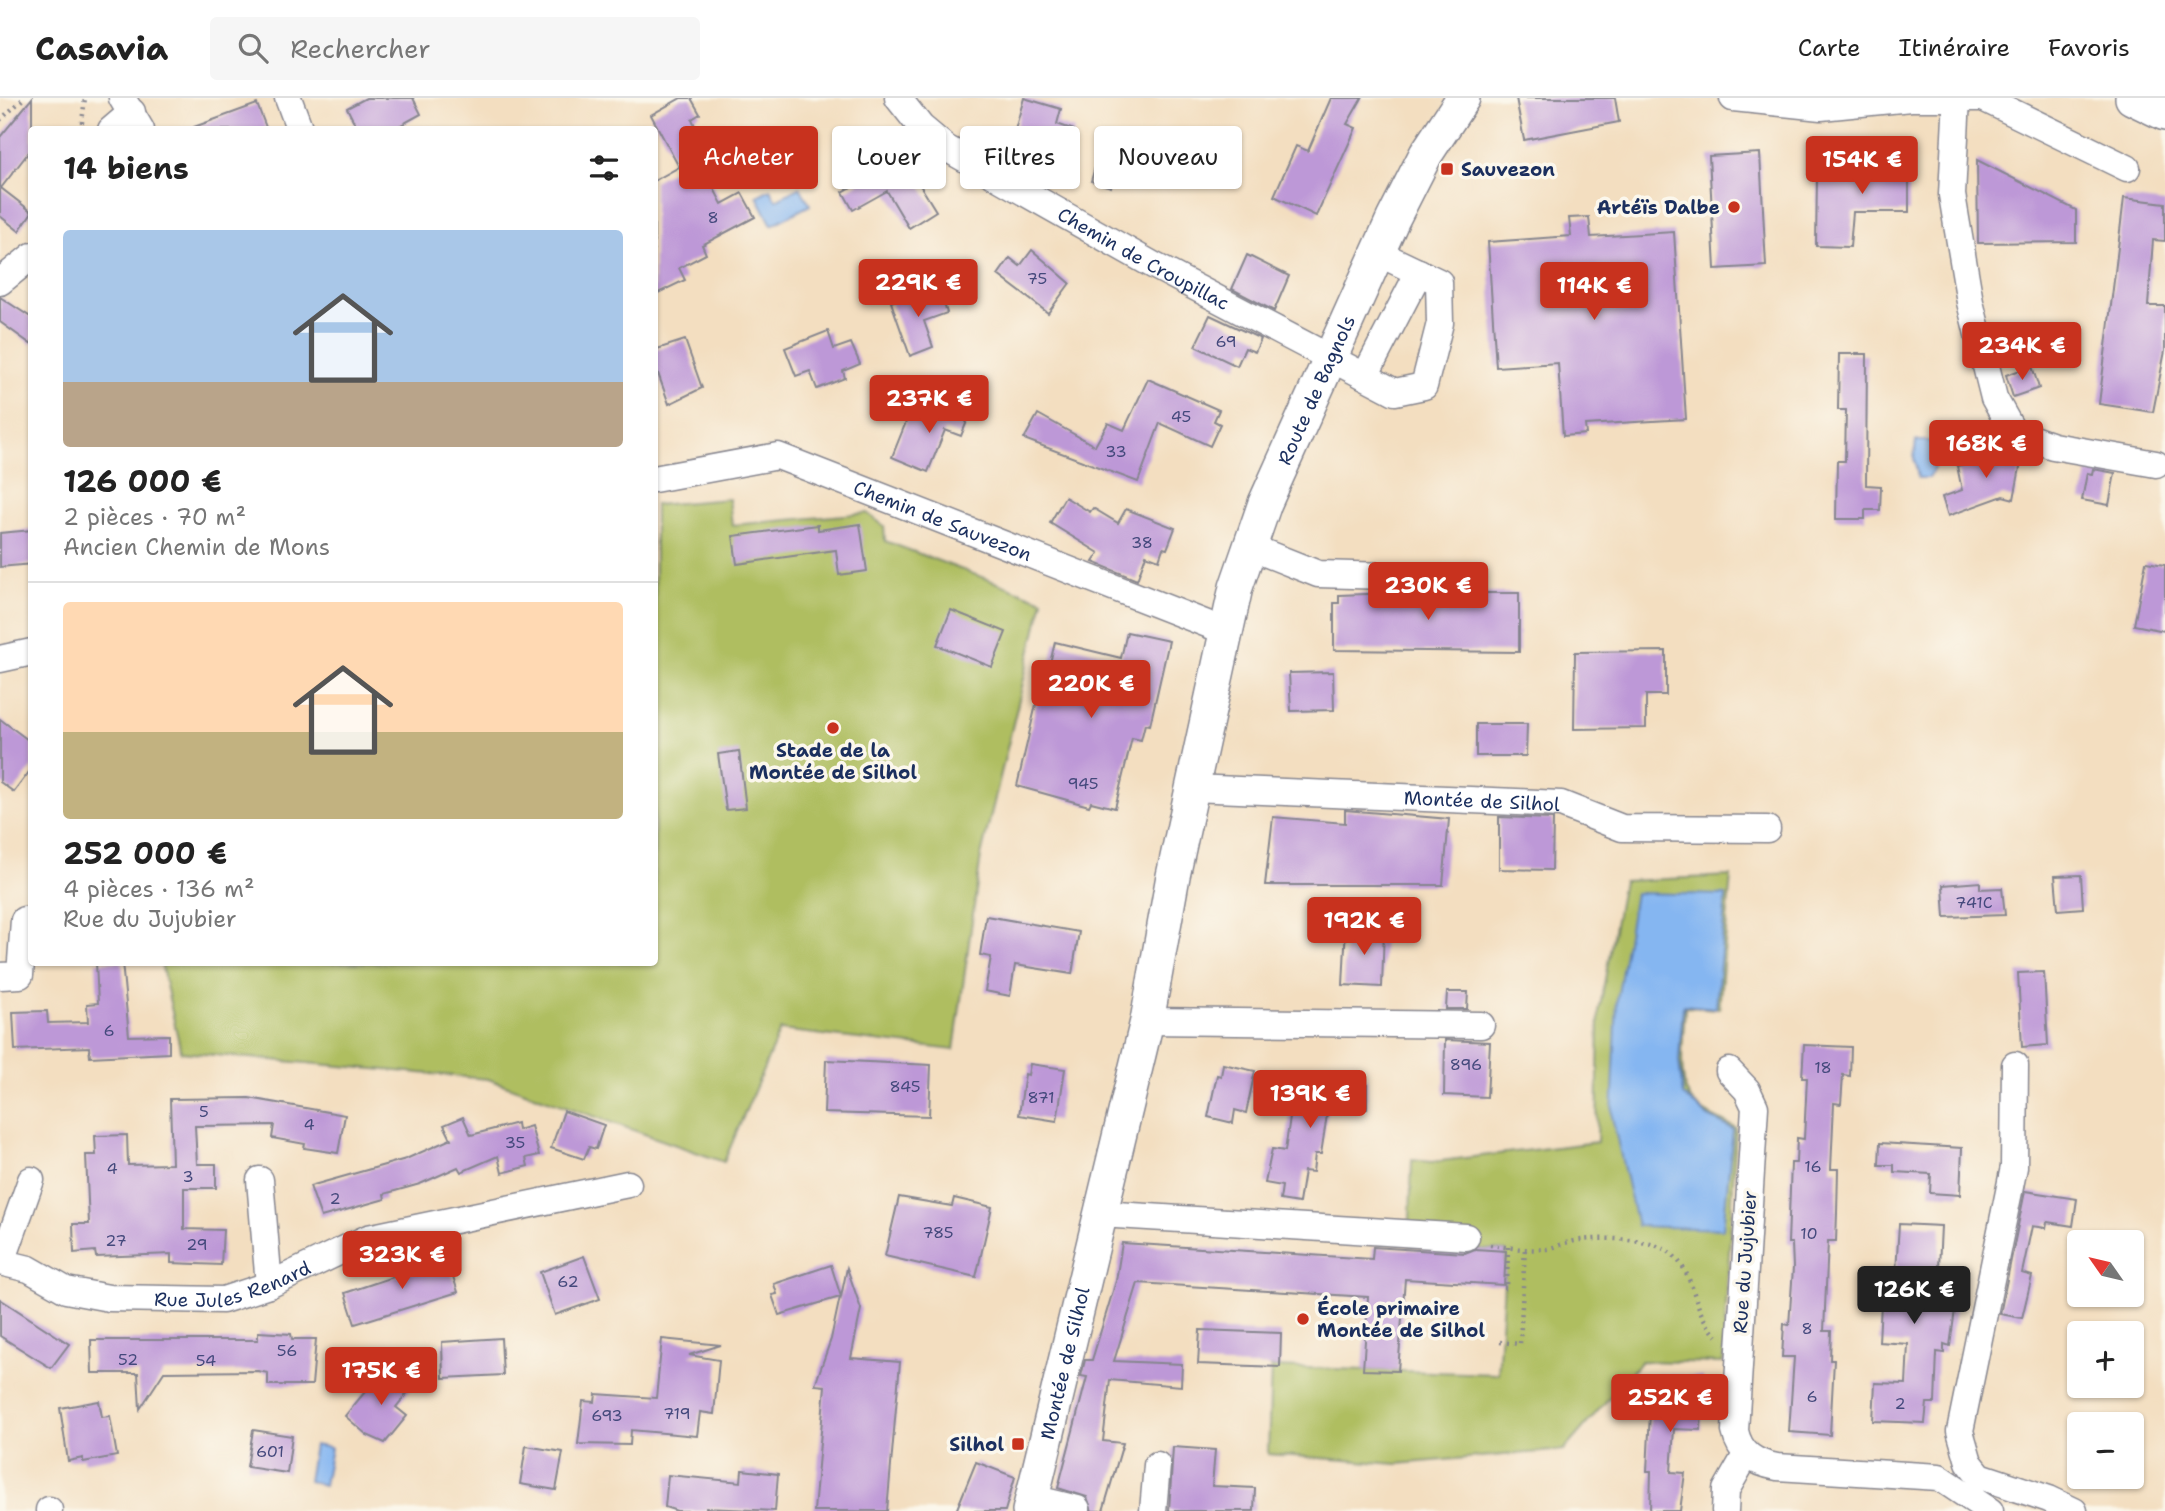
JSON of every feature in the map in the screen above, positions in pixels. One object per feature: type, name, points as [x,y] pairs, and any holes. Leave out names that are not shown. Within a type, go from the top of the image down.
[{"type":"main road","name":"Route de Bagnols","points":[[1426,154],[1444,98]]},
{"type":"main road","name":"Route de Bagnols","points":[[1225,631],[1265,503],[1378,253],[1426,154],[1463,98]]},
{"type":"main road","points":[[2133,98],[2165,114]]},
{"type":"main road","name":"Montée de Silhol","points":[[1030,1504],[1147,1021],[1225,631]]},
{"type":"street","points":[[288,98],[298,126]]},
{"type":"street","name":"Chemin de Croupillac","points":[[898,98],[921,127],[947,148],[1153,265],[1395,392],[1424,386],[1440,323],[1439,282],[1419,272]]},
{"type":"street","points":[[1733,98],[1821,107],[1911,98],[1983,98],[2127,169]]},
{"type":"street","points":[[1957,98],[1952,195],[1970,302],[1994,398],[2014,432],[2053,446],[2156,464]]},
{"type":"street","points":[[116,126],[132,113]]},
{"type":"street","points":[[1366,376],[1419,272],[1378,253]]},
{"type":"street","name":"Chemin de Sauvezon","points":[[658,478],[778,456],[1225,631]]},
{"type":"street","points":[[1250,547],[1318,574],[1387,576]]},
{"type":"street","points":[[0,659],[28,653]]},
{"type":"street","name":"Montée de Silhol","points":[[1192,788],[1561,804],[1622,828],[1768,829]]},
{"type":"street","points":[[0,976],[20,975],[24,920]]},
{"type":"street","points":[[1147,1021],[1481,1025]]},
{"type":"street","points":[[2015,1065],[2014,1167],[1960,1432],[1969,1462],[1980,1476],[2049,1499],[2074,1511]]},
{"type":"street","name":"Rue du Jujubier","points":[[1729,1071],[1747,1090],[1755,1107],[1735,1431],[1738,1444],[1746,1455]]},
{"type":"street","points":[[1,1262],[31,1180]]},
{"type":"street","points":[[260,1180],[270,1285]]},
{"type":"street","name":"Rue Jules Renard","points":[[1,1262],[29,1269],[66,1290],[109,1298],[223,1300],[270,1285],[368,1238],[628,1184]]},
{"type":"street","points":[[1100,1214],[1466,1237]]},
{"type":"street","points":[[1725,1511],[1726,1490],[1746,1455],[1761,1464],[1777,1467],[1938,1477],[1990,1511]]},
{"type":"street","points":[[1153,1511],[1157,1465]]},
{"type":"street","points":[[1030,1504],[1077,1509]]},
{"type":"path","points":[[0,120],[24,98]]},
{"type":"path","points":[[82,126],[85,98]]},
{"type":"path","points":[[1466,1237],[1507,1247],[1545,1249],[1572,1241],[1638,1241],[1662,1248],[1672,1254],[1688,1276],[1704,1322],[1740,1354]]},
{"type":"path","points":[[1504,1288],[1507,1247]]},
{"type":"path","points":[[1500,1342],[1520,1344],[1525,1248]]},
{"type":"green space","name":"Stade de la Montée de Silhol","points":[[729,499],[732,525],[867,513],[884,526],[885,541],[1043,600],[981,856],[954,1050],[780,1030],[724,1162],[488,1079],[181,1052],[162,966],[658,966],[658,505]]},
{"type":"green space","points":[[1731,876],[1719,1009],[1685,1007],[1682,1053],[1683,1077],[1689,1097],[1704,1111],[1736,1128],[1723,1363],[1641,1361],[1564,1450],[1397,1464],[1268,1454],[1271,1367],[1498,1374],[1506,1251],[1409,1245],[1412,1160],[1432,1162],[1597,1142],[1599,1012],[1623,881]]},
{"type":"water","points":[[770,189],[776,200],[801,189],[810,205],[772,225],[757,196]]},
{"type":"water","points":[[1916,441],[1934,441],[1934,468],[1929,478],[1918,478],[1914,458]]},
{"type":"water","points":[[1635,893],[1726,895],[1716,1008],[1683,1005],[1679,1061],[1683,1095],[1708,1117],[1733,1129],[1723,1229],[1637,1226],[1612,1117],[1617,1000]]},
{"type":"water","points":[[314,1445],[331,1448],[324,1485],[308,1481]]},
{"type":"building","points":[[32,98],[28,153],[1,188],[28,209],[28,218],[19,231],[0,216],[0,137]]},
{"type":"building","points":[[366,98],[413,98],[421,114],[399,126],[356,126],[347,108]]},
{"type":"building","points":[[681,98],[691,98],[700,114],[692,119],[695,126],[679,126],[679,167],[658,126],[651,115]]},
{"type":"building","points":[[1024,98],[1061,109],[1057,124],[1063,126],[1016,126]]},
{"type":"building","points":[[1331,98],[1362,98],[1347,124],[1356,128],[1316,216],[1274,196],[1296,146],[1308,151]]},
{"type":"building","points":[[1516,98],[1615,98],[1619,122],[1524,140]]},
{"type":"building","points":[[257,104],[265,126],[197,126]]},
{"type":"building","points":[[1871,149],[1909,149],[1909,212],[1853,212],[1850,247],[1816,246],[1817,177],[1871,178]]},
{"type":"building","points":[[1760,153],[1766,266],[1715,269],[1709,156]]},
{"type":"building","points":[[1977,160],[2076,210],[2076,242],[1978,243]]},
{"type":"building","points":[[679,167],[679,189],[714,189],[722,204],[742,193],[755,217],[702,245],[706,254],[679,268],[685,280],[658,293],[658,179]]},
{"type":"building","points":[[848,189],[922,189],[936,211],[909,228],[887,191],[853,210],[843,192]]},
{"type":"building","points":[[2124,198],[2165,203],[2165,241],[2153,240],[2148,306],[2165,306],[2165,351],[2153,412],[2099,404]]},
{"type":"building","points":[[1589,217],[1591,237],[1674,232],[1686,419],[1585,425],[1586,434],[1563,436],[1558,363],[1496,367],[1488,242],[1571,236],[1569,218]]},
{"type":"building","points":[[1032,250],[1070,283],[1048,313],[998,275],[1010,258],[1020,266]]},
{"type":"building","points":[[1247,255],[1289,276],[1274,311],[1232,289]]},
{"type":"building","points":[[940,291],[947,313],[924,321],[933,347],[910,356],[891,302],[915,293],[916,299]]},
{"type":"building","points":[[0,297],[28,315],[28,342],[0,322]]},
{"type":"building","points":[[1210,315],[1261,339],[1255,352],[1245,348],[1237,366],[1195,346]]},
{"type":"building","points":[[828,331],[834,349],[851,343],[860,364],[843,371],[845,378],[817,389],[810,371],[796,376],[785,348]]},
{"type":"building","points":[[685,340],[702,388],[669,404],[658,373],[658,349]]},
{"type":"building","points":[[1839,354],[1867,354],[1866,485],[1881,486],[1880,510],[1865,510],[1865,519],[1836,519],[1837,461],[1845,461],[1846,410],[1838,410]]},
{"type":"building","points":[[2032,366],[2039,388],[2013,397],[2006,375]]},
{"type":"building","points":[[1148,379],[1219,410],[1214,421],[1220,424],[1210,446],[1160,423],[1138,482],[1024,439],[1038,414],[1095,446],[1108,423],[1124,430]]},
{"type":"building","points":[[937,401],[970,414],[961,436],[945,430],[928,472],[892,457],[908,417],[923,422],[929,406]]},
{"type":"building","points":[[1993,444],[2023,452],[2014,499],[2003,496],[1948,516],[1942,497],[1962,490],[1957,466],[1991,457]]},
{"type":"building","points":[[2093,469],[2115,473],[2109,505],[2082,500],[2087,473],[2092,474]]},
{"type":"building","points":[[1065,497],[1090,512],[1093,508],[1118,523],[1126,509],[1175,528],[1167,549],[1163,548],[1159,560],[1146,555],[1137,580],[1093,562],[1099,553],[1050,523]]},
{"type":"building","points":[[860,524],[867,571],[839,575],[836,550],[737,564],[733,536],[818,525],[818,530]]},
{"type":"building","points":[[28,530],[28,564],[0,567],[0,533]]},
{"type":"building","points":[[2146,562],[2165,565],[2165,631],[2134,625]]},
{"type":"building","points":[[1519,593],[1519,652],[1334,650],[1334,603],[1339,603],[1339,595]]},
{"type":"building","points":[[951,610],[1006,632],[992,667],[937,645]]},
{"type":"building","points":[[1127,632],[1169,641],[1150,725],[1145,724],[1141,740],[1132,738],[1115,808],[1091,802],[1089,806],[1017,786],[1041,683],[1045,684],[1055,642],[1121,658]]},
{"type":"building","points":[[1666,651],[1666,695],[1646,695],[1646,728],[1574,729],[1575,652]]},
{"type":"building","points":[[1333,672],[1334,710],[1291,711],[1289,673]]},
{"type":"building","points":[[0,719],[28,740],[28,773],[14,792],[0,782]]},
{"type":"building","points":[[1476,724],[1527,724],[1526,756],[1476,756]]},
{"type":"building","points":[[739,751],[746,808],[726,810],[718,754]]},
{"type":"building","points":[[1345,810],[1449,819],[1443,885],[1265,885],[1273,817],[1345,823]]},
{"type":"building","points":[[1499,817],[1553,819],[1552,870],[1499,869]]},
{"type":"building","points":[[2081,875],[2083,908],[2058,910],[2055,876]]},
{"type":"building","points":[[1980,882],[1980,889],[2002,888],[2005,915],[1945,917],[1943,885]]},
{"type":"building","points":[[986,916],[1079,932],[1072,974],[1015,965],[1010,996],[985,991],[991,957],[980,955]]},
{"type":"building","points":[[1346,926],[1384,928],[1382,987],[1343,985]]},
{"type":"building","points":[[96,966],[122,966],[129,1036],[169,1035],[169,1053],[90,1057],[89,1047],[15,1050],[13,1012],[47,1011],[48,1023],[88,1022],[87,1004],[98,1003]]},
{"type":"building","points":[[2044,972],[2048,1045],[2022,1047],[2018,973]]},
{"type":"building","points":[[1447,992],[1468,992],[1467,1009],[1446,1009]]},
{"type":"building","points":[[1445,1040],[1490,1042],[1487,1097],[1444,1095]]},
{"type":"building","points":[[1804,1045],[1851,1047],[1850,1076],[1843,1075],[1841,1104],[1834,1103],[1831,1169],[1838,1169],[1836,1241],[1828,1241],[1824,1331],[1831,1331],[1830,1360],[1834,1360],[1830,1435],[1789,1432],[1794,1357],[1782,1357],[1784,1324],[1789,1325],[1793,1268],[1792,1243],[1788,1243],[1791,1163],[1796,1163],[1797,1138],[1804,1139],[1807,1078],[1802,1078]]},
{"type":"building","points":[[826,1060],[931,1065],[929,1116],[824,1113]]},
{"type":"building","points":[[1030,1064],[1065,1069],[1057,1121],[1019,1115],[1025,1074],[1028,1075]]},
{"type":"building","points":[[1223,1064],[1255,1071],[1246,1113],[1235,1110],[1233,1123],[1208,1117],[1217,1075],[1221,1076]]},
{"type":"building","points":[[1296,1077],[1335,1084],[1335,1079],[1367,1079],[1367,1109],[1328,1108],[1321,1154],[1315,1154],[1313,1172],[1304,1171],[1299,1203],[1280,1200],[1282,1186],[1265,1183],[1272,1149],[1285,1151]]},
{"type":"building","points":[[249,1098],[345,1115],[338,1153],[304,1148],[305,1144],[272,1138],[274,1125],[195,1126],[197,1164],[216,1164],[216,1188],[184,1188],[184,1229],[223,1230],[221,1265],[171,1263],[171,1254],[96,1257],[95,1251],[74,1253],[73,1224],[89,1224],[86,1155],[96,1155],[95,1136],[127,1135],[128,1165],[172,1164],[170,1099]]},
{"type":"building","points":[[564,1111],[604,1125],[596,1149],[589,1147],[584,1159],[551,1148]]},
{"type":"building","points":[[463,1117],[471,1135],[517,1123],[518,1130],[531,1126],[539,1155],[526,1158],[528,1166],[502,1173],[498,1156],[461,1172],[458,1167],[420,1184],[384,1194],[385,1199],[321,1217],[310,1186],[406,1159],[451,1139],[444,1125]]},
{"type":"building","points":[[1880,1143],[1962,1148],[1960,1195],[1930,1193],[1931,1174],[1894,1172],[1894,1165],[1879,1165]]},
{"type":"building","points":[[2025,1191],[2077,1199],[2073,1226],[2047,1222],[2046,1228],[2032,1226],[2022,1273],[2032,1276],[2022,1318],[2000,1314]]},
{"type":"building","points":[[899,1197],[952,1206],[954,1198],[992,1207],[976,1277],[885,1256]]},
{"type":"building","points":[[1899,1224],[1941,1226],[1937,1309],[1955,1310],[1950,1346],[1944,1344],[1944,1353],[1937,1352],[1935,1403],[1927,1403],[1925,1423],[1873,1421],[1875,1383],[1906,1384],[1908,1344],[1879,1342],[1881,1304],[1894,1304]]},
{"type":"building","points":[[1122,1243],[1372,1259],[1373,1247],[1465,1253],[1475,1249],[1506,1251],[1504,1285],[1405,1279],[1398,1371],[1363,1370],[1368,1297],[1138,1283],[1114,1361],[1182,1364],[1181,1386],[1110,1380],[1103,1441],[1123,1443],[1103,1511],[1092,1511],[1087,1497],[1058,1488],[1087,1377],[1081,1376],[1085,1360],[1092,1360],[1116,1281]]},
{"type":"building","points":[[584,1256],[600,1299],[555,1315],[540,1272]]},
{"type":"building","points":[[447,1258],[458,1292],[355,1324],[345,1293],[399,1275],[398,1272]]},
{"type":"building","points":[[831,1265],[841,1297],[847,1268],[861,1309],[851,1358],[900,1362],[887,1511],[814,1511],[825,1386],[815,1385],[831,1339],[840,1297],[779,1315],[772,1295],[777,1294],[774,1284]]},
{"type":"building","points":[[0,1299],[69,1344],[51,1368],[0,1336]]},
{"type":"building","points":[[1200,1330],[1281,1333],[1280,1367],[1198,1364]]},
{"type":"building","points":[[258,1332],[291,1334],[292,1339],[316,1339],[312,1385],[268,1385],[268,1373],[258,1371],[164,1372],[140,1409],[138,1373],[92,1373],[91,1340],[258,1340]]},
{"type":"building","points":[[501,1338],[503,1375],[443,1378],[442,1342]]},
{"type":"building","points":[[662,1339],[721,1345],[689,1355],[719,1360],[714,1414],[700,1412],[697,1436],[631,1430],[630,1445],[578,1444],[583,1401],[595,1402],[596,1394],[656,1398]]},
{"type":"building","points":[[394,1371],[413,1386],[396,1407],[407,1416],[385,1443],[367,1435],[345,1416],[379,1375],[386,1380]]},
{"type":"building","points":[[1652,1374],[1703,1377],[1701,1430],[1674,1429],[1671,1472],[1685,1473],[1680,1511],[1650,1511],[1651,1471],[1647,1471]]},
{"type":"building","points":[[99,1401],[102,1417],[110,1416],[117,1456],[83,1462],[83,1458],[68,1461],[60,1408]]},
{"type":"building","points":[[253,1430],[292,1436],[287,1473],[247,1467]]},
{"type":"building","points":[[526,1446],[563,1452],[556,1490],[520,1484]]},
{"type":"building","points":[[1173,1447],[1215,1450],[1212,1486],[1255,1488],[1254,1511],[1169,1511]]},
{"type":"building","points":[[976,1462],[1015,1477],[1005,1511],[956,1511]]},
{"type":"building","points":[[742,1470],[778,1474],[775,1511],[706,1508],[706,1511],[677,1511],[665,1507],[668,1475],[741,1482]]},
{"type":"place","name":"Sauvezon","points":[[1447,169]]},
{"type":"place","name":"Artéïs Dalbe","points":[[1734,207]]},
{"type":"place","name":"Stade de la Montée de Silhol","points":[[833,728]]},
{"type":"place","name":"École primaire Montée de Silhol","points":[[1303,1319]]},
{"type":"place","name":"Silhol","points":[[1018,1444]]}]
